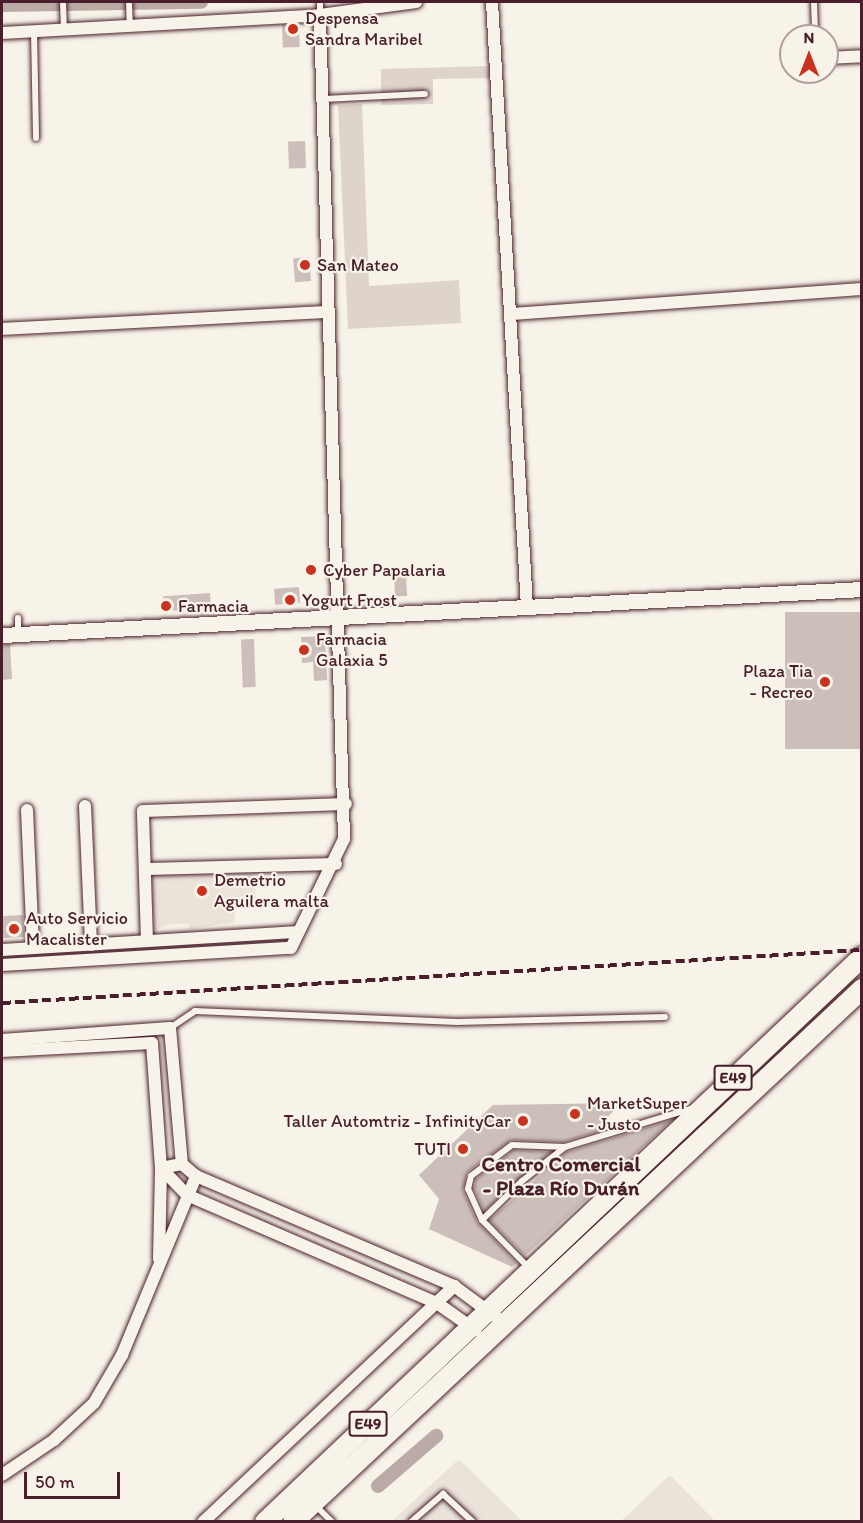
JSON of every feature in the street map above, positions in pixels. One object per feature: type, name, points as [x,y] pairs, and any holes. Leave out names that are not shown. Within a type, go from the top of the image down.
[{"type":"main road","name":"E49","points":[[265,1521],[861,957]]},
{"type":"main road","name":"E49","points":[[293,1521],[860,992]]},
{"type":"street","points":[[2,33],[320,15],[388,3],[416,2]]},
{"type":"street","points":[[492,2],[526,607]]},
{"type":"street","points":[[2,965],[291,948],[336,864],[347,828],[338,617],[320,15]]},
{"type":"street","points":[[839,57],[861,56]]},
{"type":"street","points":[[511,314],[861,289]]},
{"type":"street","points":[[2,329],[329,312]]},
{"type":"street","points":[[2,635],[526,607],[798,587],[861,589]]},
{"type":"street","points":[[147,941],[143,812],[346,804]]},
{"type":"street","points":[[86,806],[91,945]]},
{"type":"street","points":[[27,810],[33,948]]},
{"type":"street","points":[[145,869],[336,864]]},
{"type":"street","points":[[2,950],[298,932]]},
{"type":"street","points":[[2,1040],[170,1028],[182,1164],[196,1176],[454,1286],[504,1323]]},
{"type":"street","points":[[2,1051],[153,1043],[161,1167],[159,1266]]},
{"type":"street","points":[[161,1167],[182,1164]]},
{"type":"street","points":[[161,1167],[187,1195],[437,1303],[486,1339]]},
{"type":"street","points":[[2,1474],[54,1440],[94,1403],[122,1355],[196,1176]]},
{"type":"street","points":[[203,1521],[454,1286]]},
{"type":"lane","points":[[63,2],[64,30]]},
{"type":"lane","points":[[129,2],[130,27]]},
{"type":"lane","points":[[320,2],[320,15]]},
{"type":"lane","points":[[814,2],[815,24]]},
{"type":"lane","points":[[34,31],[36,138]]},
{"type":"lane","points":[[322,99],[425,94]]},
{"type":"lane","points":[[18,618],[18,634]]},
{"type":"lane","points":[[170,1028],[195,1011],[457,1022],[665,1017]]},
{"type":"lane","points":[[531,1270],[482,1220],[468,1189],[471,1176],[512,1145],[565,1147],[705,1105]]},
{"type":"lane","points":[[482,1220],[565,1147]]},
{"type":"lane","points":[[411,1521],[443,1494],[473,1521]]},
{"type":"lane","points":[[313,1503],[332,1521]]},
{"type":"shaded area","points":[[490,66],[490,78],[433,79],[433,104],[381,105],[381,69]]},
{"type":"shaded area","points":[[362,104],[369,286],[459,280],[461,323],[348,329],[338,105]]},
{"type":"shaded area","name":"Demetrio Aguilera malta","points":[[254,870],[256,901],[234,902],[235,922],[190,929],[189,924],[170,924],[155,930],[149,925],[148,882],[154,875]]},
{"type":"shaded area","points":[[459,1459],[522,1521],[391,1522]]},
{"type":"shaded area","points":[[670,1475],[715,1521],[621,1521]]},
{"type":"building","points":[[299,24],[300,47],[283,48],[282,25]]},
{"type":"building","points":[[305,141],[306,168],[289,169],[288,142]]},
{"type":"building","points":[[309,257],[311,281],[295,282],[293,258]]},
{"type":"building","points":[[406,574],[407,596],[395,597],[394,575]]},
{"type":"building","points":[[299,587],[300,603],[275,605],[274,589]]},
{"type":"building","points":[[210,593],[211,608],[164,611],[163,596]]},
{"type":"building","name":"Plaza Tia - Recreo","points":[[785,612],[861,612],[861,749],[785,749]]},
{"type":"building","points":[[325,636],[327,680],[314,681],[313,662],[302,663],[301,637]]},
{"type":"building","points":[[241,639],[254,639],[256,687],[243,687]]},
{"type":"building","points":[[10,644],[12,679],[2,680],[2,645]]},
{"type":"building","name":"Auto Servicio Macalister","points":[[23,915],[24,937],[3,938],[2,916]]},
{"type":"building","points":[[622,1103],[598,1126],[623,1124],[564,1142],[511,1140],[467,1172],[463,1190],[477,1222],[517,1263],[512,1267],[429,1229],[439,1199],[419,1175],[493,1105]]},
{"type":"building","points":[[672,1120],[525,1256],[489,1220],[567,1152]]},
{"type":"building","points":[[514,1150],[551,1152],[484,1211],[474,1188],[476,1179]]},
{"type":"waterway","points":[[2,5],[201,2]]},
{"type":"waterway","points":[[378,1486],[436,1436]]},
{"type":"railway","points":[[2,1003],[862,950]]},
{"type":"place","name":"Despensa Sandra Maribel","points":[[293,29]]},
{"type":"place","name":"San Mateo","points":[[305,265]]},
{"type":"place","name":"Cyber Papalaria","points":[[311,570]]},
{"type":"place","name":"Yogurt Frost","points":[[290,600]]},
{"type":"place","name":"Farmacia","points":[[166,606]]},
{"type":"place","name":"Farmacia Galaxia 5","points":[[304,650]]},
{"type":"place","name":"Plaza Tia - Recreo","points":[[825,682]]},
{"type":"place","name":"Demetrio Aguilera malta","points":[[202,891]]},
{"type":"place","name":"Auto Servicio Macalister","points":[[14,929]]},
{"type":"place","name":"MarketSuper - Justo","points":[[575,1114]]},
{"type":"place","name":"Taller Automtriz - InfinityCar","points":[[523,1121]]},
{"type":"place","name":"TUTI","points":[[463,1149]]},
{"type":"district","name":"Centro Comercial - Plaza Río Durán","points":[[561,1176]]}]
